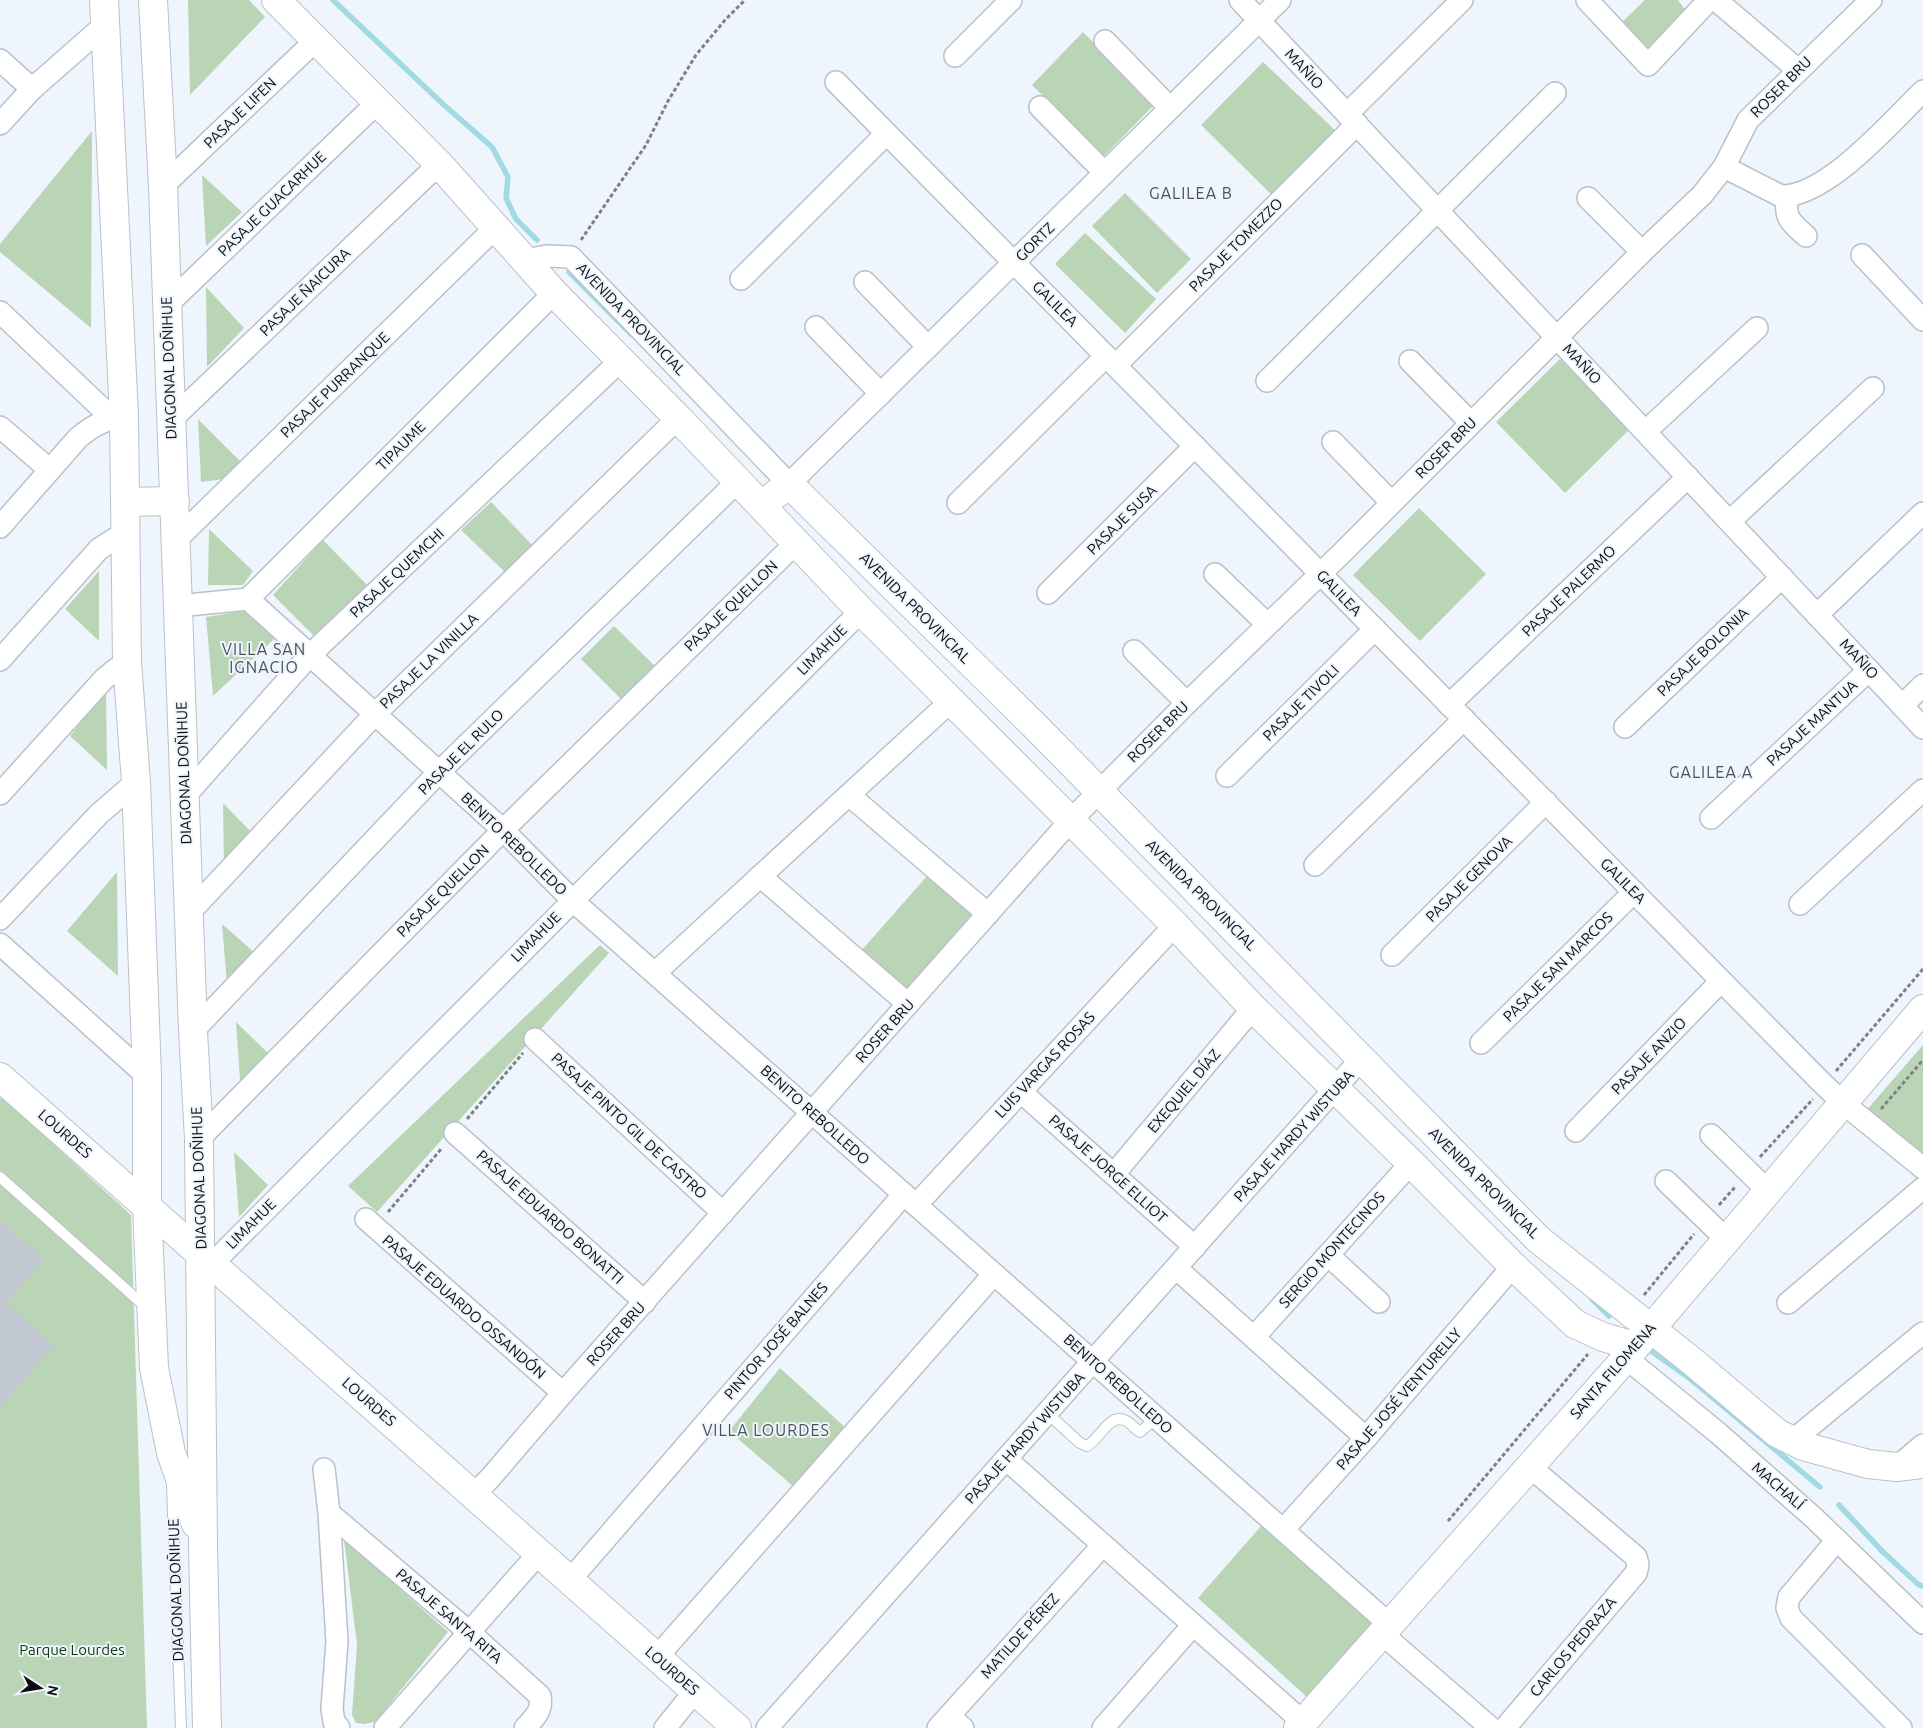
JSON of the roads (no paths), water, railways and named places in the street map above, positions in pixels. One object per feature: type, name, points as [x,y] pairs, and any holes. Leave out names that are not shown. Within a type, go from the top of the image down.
[{"type":"street","name":"DIAGONAL DOÑIHUE","points":[[153,0],[163,186],[193,1030],[206,1258],[203,1546],[208,1728]]},
{"type":"street","name":"AVENIDA PROVINCIAL","points":[[276,0],[439,164],[554,293],[762,505],[861,611],[1071,820],[1254,1008],[1411,1162],[1513,1266],[1575,1324],[1603,1337],[1636,1344],[1693,1362],[1777,1434],[1792,1441],[1850,1460],[1910,1466]]},
{"type":"street","points":[[956,56],[1011,0]]},
{"type":"street","name":"MAÑIO","points":[[1240,0],[1923,728]]},
{"type":"street","name":"GORTZ","points":[[789,484],[1280,0]]},
{"type":"street","name":"PASAJE TOMEZZO","points":[[958,503],[1111,360],[1352,119],[1462,0]]},
{"type":"street","points":[[1587,0],[1648,65],[1709,0]]},
{"type":"street","points":[[1716,0],[1798,70]]},
{"type":"street","name":"ROSER BRU","points":[[474,1495],[1098,791],[1558,338],[1642,252],[1702,195],[1724,167],[1748,120],[1871,0]]},
{"type":"street","name":"DIAGONAL DOÑIHUE","points":[[105,12],[118,417],[126,502],[127,662],[136,782],[147,1076],[148,1207],[154,1368],[171,1453],[203,1546]]},
{"type":"street","points":[[0,124],[105,12]]},
{"type":"street","name":"PASAJE LIFEN","points":[[163,186],[316,40]]},
{"type":"street","points":[[1105,42],[1170,108]]},
{"type":"street","points":[[0,60],[32,89]]},
{"type":"street","name":"GALILEA","points":[[836,82],[1843,1103],[1923,1168]]},
{"type":"street","points":[[1724,167],[1781,196],[1788,196],[1813,187],[1839,172],[1923,91]]},
{"type":"street","points":[[1267,381],[1555,93]]},
{"type":"street","name":"PASAJE GUACARHUE","points":[[167,305],[378,102]]},
{"type":"street","points":[[1040,107],[1105,173]]},
{"type":"street","points":[[741,279],[886,134]]},
{"type":"street","name":"PASAJE ÑAICURA","points":[[171,420],[439,164]]},
{"type":"street","points":[[1788,196],[1786,207],[1788,218],[1806,236]]},
{"type":"street","points":[[1588,198],[1642,252]]},
{"type":"street","name":"PASAJE PURRANQUE","points":[[176,541],[495,228]]},
{"type":"street","points":[[1862,255],[1923,320]]},
{"type":"street","name":"AVENIDA PROVINCIAL","points":[[525,260],[547,256],[571,257],[789,484],[1098,791],[1362,1058],[1538,1239],[1636,1344]]},
{"type":"street","points":[[865,282],[928,347]]},
{"type":"street","name":"TIPAUME","points":[[248,599],[554,293]]},
{"type":"street","points":[[0,312],[118,417],[87,430],[0,527]]},
{"type":"street","points":[[816,327],[881,394]]},
{"type":"street","points":[[1646,431],[1756,328]]},
{"type":"street","points":[[1410,360],[1471,423]]},
{"type":"street","name":"PASAJE QUEMCHI","points":[[185,796],[310,655],[620,361]]},
{"type":"street","points":[[1730,521],[1873,388]]},
{"type":"street","name":"PASAJE LA VINILLA","points":[[189,913],[375,714],[678,418]]},
{"type":"street","points":[[0,427],[50,470]]},
{"type":"street","points":[[1333,442],[1391,502]]},
{"type":"street","name":"PASAJE SUSA","points":[[1048,593],[1195,446]]},
{"type":"street","name":"PASAJE PALERMO","points":[[1315,864],[1456,712],[1688,477]]},
{"type":"street","name":"PASAJE EL RULO","points":[[193,1030],[439,772],[738,482]]},
{"type":"street","points":[[762,505],[789,484]]},
{"type":"street","points":[[126,502],[175,501]]},
{"type":"street","points":[[1817,615],[1923,513]]},
{"type":"street","points":[[0,660],[90,558],[99,549],[126,532]]},
{"type":"street","name":"PASAJE QUELLON","points":[[199,1139],[503,830],[797,542]]},
{"type":"street","points":[[1215,574],[1267,624]]},
{"type":"street","name":"PASAJE BOLONIA","points":[[1624,727],[1782,577]]},
{"type":"street","points":[[178,606],[248,599]]},
{"type":"street","name":"BENITO REBOLLEDO","points":[[248,599],[503,830],[573,900],[1283,1530],[1491,1728]]},
{"type":"street","name":"LIMAHUE","points":[[206,1258],[573,900],[861,611]]},
{"type":"street","name":"PASAJE TIVOLI","points":[[1227,776],[1375,630]]},
{"type":"street","points":[[1134,651],[1187,703]]},
{"type":"street","points":[[0,794],[104,679],[116,669],[126,665],[127,662]]},
{"type":"street","name":"PASAJE MANTUA","points":[[1711,818],[1868,670]]},
{"type":"street","points":[[1902,706],[1923,685]]},
{"type":"street","points":[[655,973],[952,700]]},
{"type":"street","points":[[0,920],[99,814],[136,782]]},
{"type":"street","points":[[1800,904],[1923,790]]},
{"type":"street","points":[[849,794],[988,914]]},
{"type":"street","name":"PASAJE GENOVA","points":[[1392,955],[1546,802]]},
{"type":"street","points":[[760,876],[908,1004]]},
{"type":"street","name":"PASAJE SAN MARCOS","points":[[1481,1043],[1634,892]]},
{"type":"street","name":"LUIS VARGAS ROSAS","points":[[910,1199],[1021,1092],[1175,926]]},
{"type":"street","points":[[0,944],[147,1076]]},
{"type":"street","name":"PASAJE ANZIO","points":[[1576,1131],[1721,980]]},
{"type":"street","name":"EXEQUIEL DÍAZ","points":[[1114,1174],[1254,1008]]},
{"type":"street","name":"SANTA FILOMENA","points":[[1300,1725],[1636,1344],[1923,1010]]},
{"type":"street","name":"PASAJE PINTO GIL DE CASTRO","points":[[535,1039],[723,1213]]},
{"type":"street","name":"PASAJE HARDY WISTUBA","points":[[767,1728],[1362,1058]]},
{"type":"street","name":"LOURDES","points":[[0,1077],[737,1728]]},
{"type":"street","name":"PASAJE JORGE ELLIOT","points":[[1021,1092],[1195,1247]]},
{"type":"street","name":"PASAJE EDUARDO BONATTI","points":[[455,1133],[645,1302]]},
{"type":"street","points":[[1712,1135],[1767,1190]]},
{"type":"street","name":"SERGIO MONTECINOS","points":[[1254,1337],[1411,1162]]},
{"type":"street","points":[[1666,1181],[1726,1239]]},
{"type":"street","points":[[1788,1303],[1923,1188]]},
{"type":"street","name":"PINTOR JOSÉ BALNES","points":[[570,1580],[910,1199]]},
{"type":"street","name":"PASAJE EDUARDO OSSANDÓN","points":[[366,1219],[563,1394]]},
{"type":"street","points":[[1328,1255],[1379,1302]]},
{"type":"street","name":"PASAJE JOSÉ VENTURELLY","points":[[1283,1530],[1366,1438],[1513,1266]]},
{"type":"street","points":[[1176,1268],[1366,1438]]},
{"type":"street","points":[[657,1658],[994,1274]]},
{"type":"street","points":[[1792,1441],[1923,1333]]},
{"type":"street","name":"MACHALÍ","points":[[1636,1344],[1718,1433],[1837,1540],[1923,1623]]},
{"type":"street","points":[[1910,1466],[1923,1445]]},
{"type":"street","points":[[1006,1459],[1193,1625],[1300,1725]]},
{"type":"street","name":"CARLOS PEDRAZA","points":[[1505,1728],[1636,1573],[1638,1565],[1636,1556],[1529,1466]]},
{"type":"street","points":[[324,1469],[329,1513],[337,1641],[332,1708],[334,1722],[339,1728]]},
{"type":"street","name":"PASAJE SANTA RITA","points":[[329,1513],[469,1632],[540,1696],[542,1704],[540,1710],[525,1728]]},
{"type":"street","points":[[1837,1540],[1789,1598],[1787,1608],[1791,1618],[1901,1728]]},
{"type":"street","name":"MATILDE PÉREZ","points":[[950,1724],[1103,1545]]},
{"type":"street","points":[[385,1728],[540,1553]]},
{"type":"street","points":[[1103,1728],[1193,1625]]},
{"type":"street","points":[[666,1728],[695,1691]]},
{"type":"lane","points":[[0,1178],[152,1312]]},
{"type":"lane","points":[[1047,1413],[1084,1446],[1090,1445],[1113,1420],[1120,1418],[1127,1421],[1140,1432],[1156,1418]]},
{"type":"lane","name":"DIAGONAL DOÑIHUE","points":[[171,1453],[181,1728]]},
{"type":"waterway","points":[[333,0],[444,105],[492,147],[508,177],[506,198],[516,219],[537,240]]},
{"type":"waterway","points":[[569,272],[631,334]]},
{"type":"waterway","points":[[1592,1299],[1609,1316]]},
{"type":"waterway","points":[[1647,1348],[1689,1378],[1820,1487]]},
{"type":"waterway","points":[[1839,1505],[1883,1552],[1919,1585],[1923,1586]]},
{"type":"district","name":"GALILEA B","points":[[1191,193]]},
{"type":"district","name":"VILLA SAN IGNACIO","points":[[264,658]]},
{"type":"district","name":"GALILEA A","points":[[1711,772]]},
{"type":"district","name":"VILLA LOURDES","points":[[766,1430]]},
{"type":"park label","name":"Parque Lourdes","points":[[72,1650]]}]
